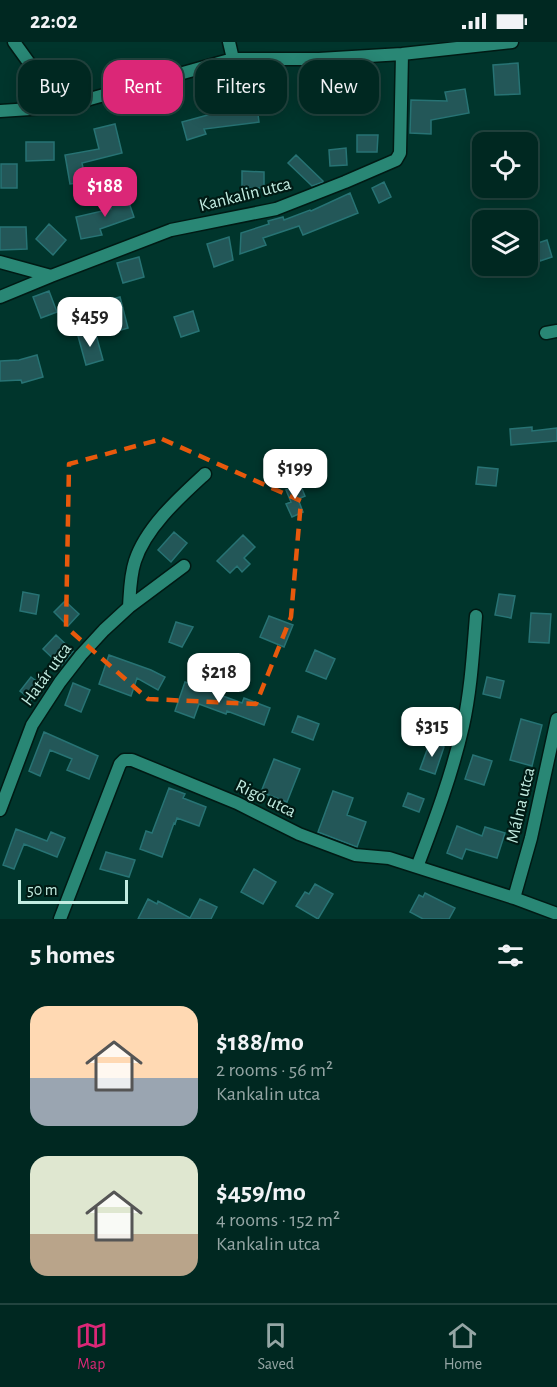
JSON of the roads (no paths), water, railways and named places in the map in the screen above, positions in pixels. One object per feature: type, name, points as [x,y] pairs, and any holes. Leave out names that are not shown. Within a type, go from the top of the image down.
[{"type":"street","points":[[14,42],[27,60]]},
{"type":"street","points":[[229,42],[233,59]]},
{"type":"street","points":[[91,99],[233,59],[319,59],[402,54],[512,42]]},
{"type":"street","name":"Kankalin utca","points":[[51,276],[171,230],[276,209],[396,160],[400,153],[402,54]]},
{"type":"street","points":[[0,111],[18,110]]},
{"type":"street","points":[[0,262],[51,276]]},
{"type":"street","points":[[0,297],[51,276]]},
{"type":"street","points":[[129,607],[131,579],[141,546],[162,517],[205,474]]},
{"type":"street","name":"Határ utca","points":[[0,810],[32,725],[60,682],[104,630],[129,607],[184,566]]},
{"type":"street","points":[[417,867],[448,783],[463,725],[476,616]]},
{"type":"street","name":"Málna utca","points":[[514,898],[531,838],[557,719]]},
{"type":"street","name":"Rigó utca","points":[[60,919],[120,764],[124,760],[132,760],[226,799],[299,834],[355,855],[389,858],[557,914]]}]
